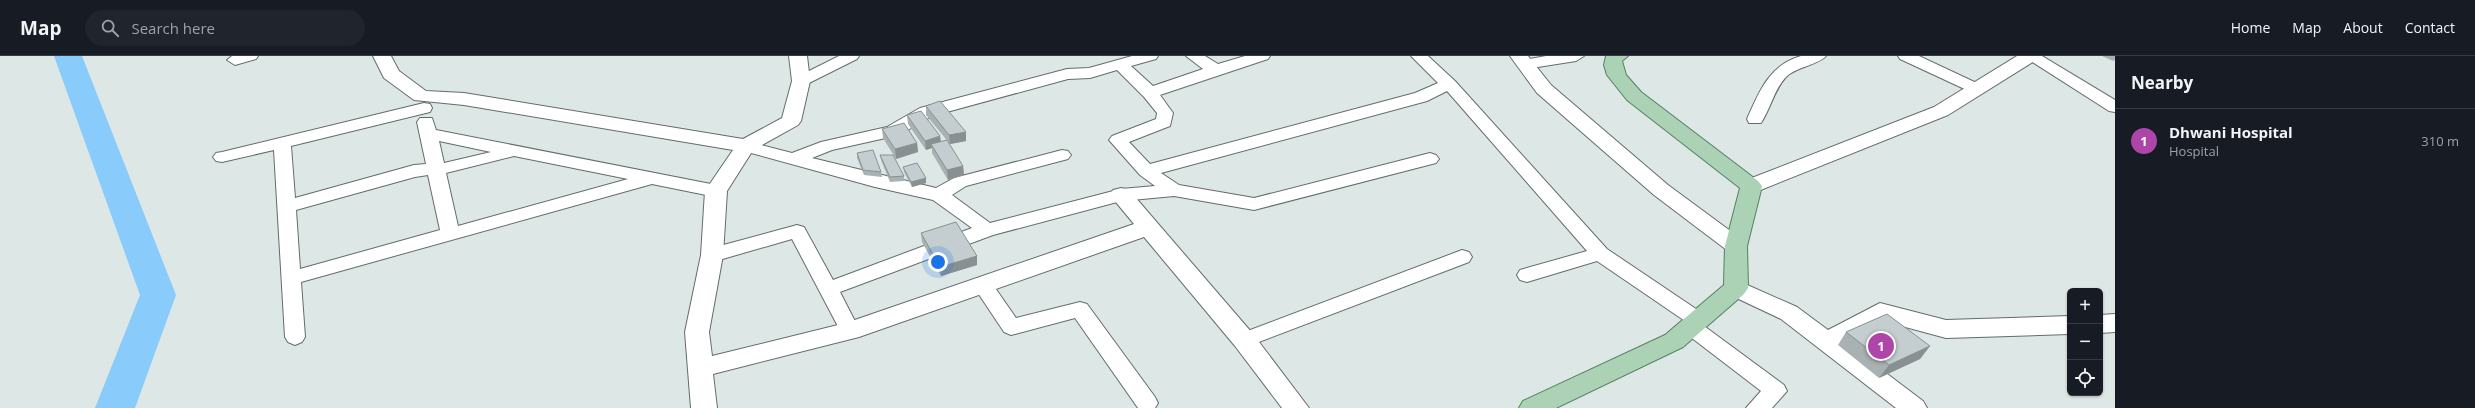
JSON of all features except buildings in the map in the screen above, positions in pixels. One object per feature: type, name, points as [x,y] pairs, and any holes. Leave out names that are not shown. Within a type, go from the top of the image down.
[{"type":"main road","points":[[1532,408],[1674,341],[1736,288],[1736,246],[1751,186],[1634,96],[1620,80],[1613,68],[1613,59],[1619,56]]},
{"type":"street","points":[[382,56],[391,74],[422,102],[450,234]]},
{"type":"street","points":[[704,408],[702,368],[697,332],[712,255],[716,191],[746,146],[791,121],[801,82],[798,56]]},
{"type":"street","points":[[801,82],[851,56]]},
{"type":"street","points":[[793,159],[828,146],[893,131],[926,112],[1067,74],[1090,72],[1150,56]]},
{"type":"street","points":[[1194,56],[1216,70]]},
{"type":"street","points":[[1150,93],[1262,56]]},
{"type":"street","points":[[1419,56],[1449,84],[1600,254],[1694,323],[1776,392],[1757,408]]},
{"type":"street","points":[[1522,60],[1576,56]]},
{"type":"street","points":[[1755,119],[1777,74],[1801,60],[1818,56]]},
{"type":"street","points":[[1906,56],[1977,89]]},
{"type":"street","points":[[1751,186],[1941,111],[2030,56],[2115,107]]},
{"type":"street","points":[[1522,60],[1544,89],[1661,190],[1736,246]]},
{"type":"street","points":[[1120,65],[1150,93],[1165,113],[1164,122],[1118,140],[1146,171],[1174,190]]},
{"type":"street","points":[[1146,171],[1421,97],[1449,84]]},
{"type":"street","points":[[222,157],[282,142],[422,102],[464,99],[746,146],[876,181],[939,195],[987,230]]},
{"type":"street","points":[[429,134],[716,191]]},
{"type":"street","points":[[282,142],[295,337]]},
{"type":"street","points":[[286,207],[414,171],[455,167],[514,150]]},
{"type":"street","points":[[939,195],[960,182],[1062,155]]},
{"type":"street","points":[[828,289],[987,230],[1121,194],[1174,190],[1254,204],[1430,159]]},
{"type":"street","points":[[291,278],[653,178]]},
{"type":"street","points":[[1121,194],[1244,340],[1296,408]]},
{"type":"street","points":[[702,368],[850,331],[1149,227]]},
{"type":"street","points":[[712,255],[797,231],[850,331]]},
{"type":"street","points":[[1527,275],[1600,254]]},
{"type":"street","points":[[1244,340],[1462,257]]},
{"type":"street","points":[[982,284],[1011,327],[1080,309],[1147,403]]},
{"type":"street","points":[[1736,288],[1789,313],[1914,408]]},
{"type":"street","points":[[1827,341],[1880,312],[1946,329],[2067,325]]},
{"type":"street","points":[[2103,324],[2115,323]]},
{"type":"waterway","points":[[68,56],[158,295],[115,408]]},
{"type":"place","name":"Dhwani Hospital","points":[[1881,346]]}]
